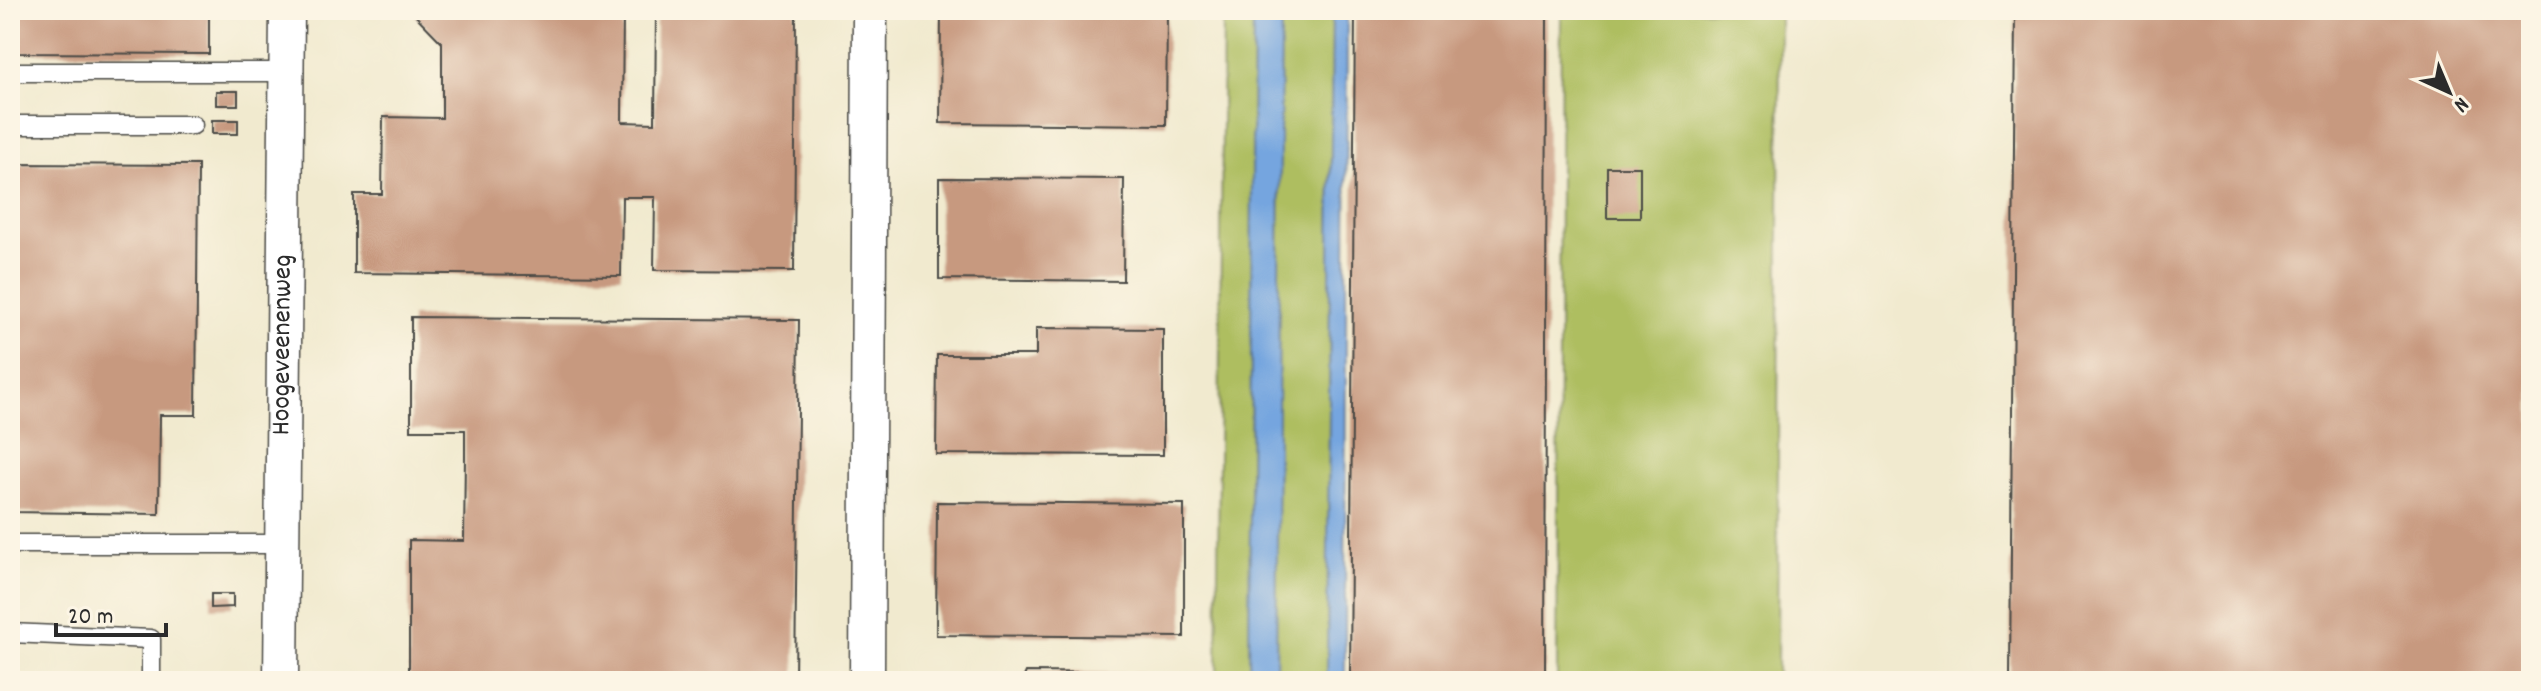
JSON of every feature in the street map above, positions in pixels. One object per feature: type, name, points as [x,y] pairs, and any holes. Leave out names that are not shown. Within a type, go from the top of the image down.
[{"type":"street","name":"Hoogeveenenweg","points":[[281,681],[287,10]]},
{"type":"street","points":[[867,681],[870,10]]},
{"type":"lane","points":[[10,72],[286,72]]},
{"type":"lane","points":[[10,125],[193,125]]},
{"type":"lane","points":[[10,544],[282,544]]},
{"type":"lane","points":[[10,633],[151,639],[151,681]]},
{"type":"green space","points":[[1223,10],[1253,10],[1249,681],[1217,681]]},
{"type":"green space","points":[[1281,10],[1332,10],[1327,681],[1276,681]]},
{"type":"green space","points":[[1561,10],[1780,10],[1777,681],[1557,681]]},
{"type":"water","points":[[1253,10],[1281,10],[1276,681],[1249,681]]},
{"type":"water","points":[[1332,10],[1347,10],[1345,681],[1327,681]]},
{"type":"building","points":[[10,10],[209,10],[209,54],[10,53]]},
{"type":"building","points":[[410,10],[623,10],[622,122],[655,123],[656,10],[796,10],[794,271],[654,270],[655,197],[622,197],[621,276],[354,273],[354,194],[382,194],[383,117],[442,118],[442,43]]},
{"type":"building","points":[[941,10],[1167,10],[1166,125],[940,123]]},
{"type":"building","points":[[1355,10],[1547,10],[1545,681],[1350,681]]},
{"type":"building","points":[[2015,10],[2531,10],[2531,681],[2010,681]]},
{"type":"building","points":[[216,91],[238,91],[238,105],[216,105]]},
{"type":"building","points":[[212,120],[238,120],[238,134],[212,134]]},
{"type":"building","points":[[10,164],[198,165],[196,415],[160,415],[159,514],[10,512]]},
{"type":"building","points":[[1607,167],[1640,167],[1640,218],[1607,218]]},
{"type":"building","points":[[939,178],[1124,179],[1123,281],[939,279]]},
{"type":"building","points":[[411,317],[799,320],[795,681],[409,681],[409,540],[464,541],[465,456],[465,430],[411,430]]},
{"type":"building","points":[[1036,328],[1163,329],[1163,455],[936,454],[937,355],[1036,355]]},
{"type":"building","points":[[937,502],[1184,504],[1184,637],[936,635]]},
{"type":"building","points":[[211,594],[233,594],[233,607],[211,608]]},
{"type":"building","points":[[1026,672],[1142,673],[1142,681],[1022,681]]}]
